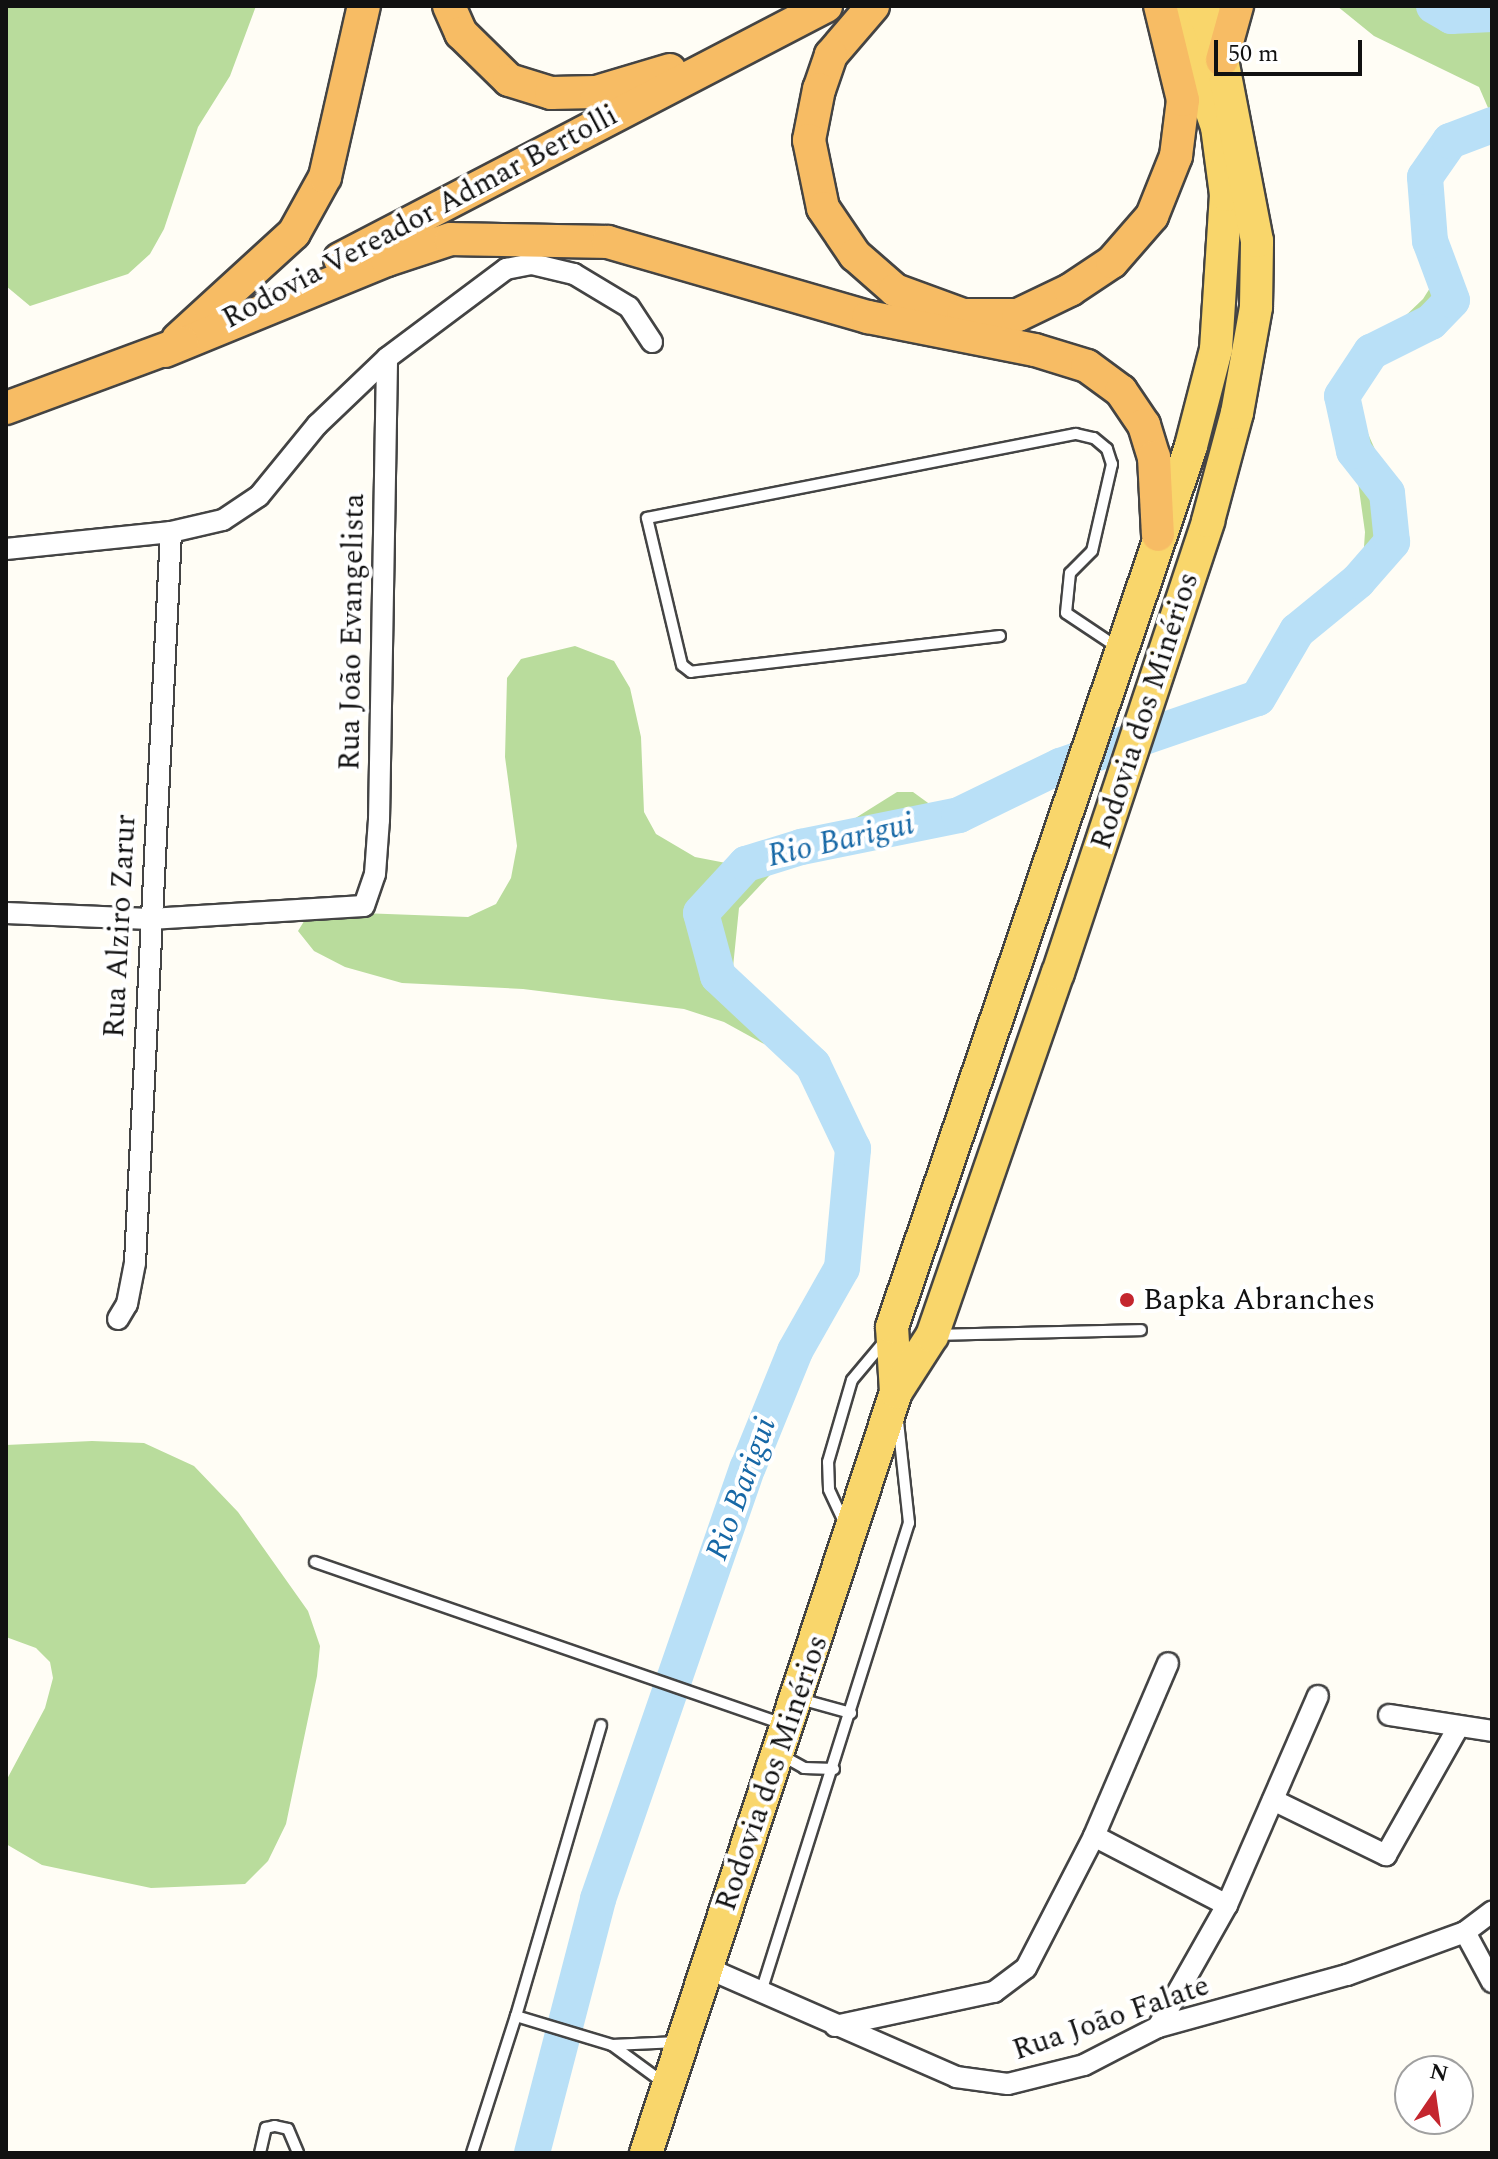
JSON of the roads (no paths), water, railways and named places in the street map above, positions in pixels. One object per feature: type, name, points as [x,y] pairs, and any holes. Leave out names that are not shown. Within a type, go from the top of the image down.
[{"type":"highway","points":[[165,351],[294,233],[325,177],[364,6]]},
{"type":"highway","points":[[449,6],[461,33],[509,80],[551,93],[596,92],[734,52]]},
{"type":"highway","name":"Rodovia Vereador Admar Bertolli","points":[[6,408],[165,351],[826,6]]},
{"type":"highway","points":[[873,6],[831,55],[819,89],[809,140],[823,208],[855,255],[895,290],[963,315],[1018,315],[1070,290],[1112,262],[1152,216],[1176,156],[1183,100],[1160,6]]},
{"type":"highway","points":[[1222,60],[1237,6]]},
{"type":"highway","points":[[165,351],[387,260],[451,239],[608,242],[868,317],[1035,350],[1087,366],[1121,391],[1144,425],[1154,457],[1158,535]]},
{"type":"main road","name":"Rodovia dos Minérios","points":[[896,1392],[892,1327],[1108,679],[1191,446],[1216,349],[1226,195],[1217,127],[1175,6]]},
{"type":"main road","name":"Rodovia dos Minérios","points":[[646,2153],[789,1726],[896,1392],[932,1336],[1109,817],[1212,507],[1237,413],[1256,307],[1257,241],[1222,60],[1202,6]]},
{"type":"street","points":[[6,549],[171,532],[223,520],[259,496],[317,425],[387,358],[506,269],[532,264],[574,274],[629,307],[652,342]]},
{"type":"street","name":"Rua João Evangelista","points":[[150,919],[364,906],[375,874],[379,820],[387,358]]},
{"type":"street","name":"Rua Alziro Zarur","points":[[118,1319],[127,1304],[135,1263],[171,532]]},
{"type":"street","points":[[6,913],[150,919]]},
{"type":"street","points":[[835,2026],[994,1992],[1009,1984],[1038,1950],[1094,1836],[1168,1663]]},
{"type":"street","points":[[1158,2027],[1227,1905],[1318,1696]]},
{"type":"street","points":[[1389,1715],[1492,1731]]},
{"type":"street","points":[[1273,1800],[1386,1855],[1459,1726]]},
{"type":"street","points":[[1094,1836],[1227,1905]]},
{"type":"street","name":"Rua João Falate","points":[[707,1968],[956,2077],[991,2085],[1084,2065],[1158,2027],[1314,1986],[1465,1932],[1492,1912]]},
{"type":"street","points":[[1465,1932],[1492,1982]]},
{"type":"lane","points":[[1000,636],[691,672],[682,665],[647,518],[1076,434],[1094,438],[1107,449],[1112,464],[1092,551],[1070,573],[1066,613],[1119,648]]},
{"type":"lane","points":[[851,1537],[829,1489],[828,1462],[852,1380],[892,1327]]},
{"type":"lane","points":[[932,1336],[1141,1330]]},
{"type":"lane","points":[[761,1992],[834,1769],[909,1523],[896,1392]]},
{"type":"lane","points":[[315,1562],[789,1726],[851,1713]]},
{"type":"lane","points":[[472,2153],[516,2016],[601,1725]]},
{"type":"lane","points":[[789,1726],[804,1768],[834,1769]]},
{"type":"lane","points":[[516,2016],[612,2045],[668,2086]]},
{"type":"lane","points":[[612,2045],[682,2042]]},
{"type":"lane","points":[[260,2153],[266,2128],[275,2126],[288,2129],[298,2153]]},
{"type":"waterway","name":"Rio Barigui","points":[[1434,6],[1451,16],[1492,14]]},
{"type":"waterway","name":"Rio Barigui","points":[[532,2153],[598,1899],[748,1467],[795,1351],[842,1268],[853,1149],[813,1065],[718,976],[701,913],[746,864],[801,847],[959,815],[1060,766],[1258,698],[1297,631],[1358,581],[1392,542],[1387,493],[1354,451],[1342,396],[1371,352],[1431,322],[1452,300],[1430,241],[1425,177],[1450,141],[1492,125]]},
{"type":"place","name":"Bapka Abranches","points":[[1127,1300]]}]
